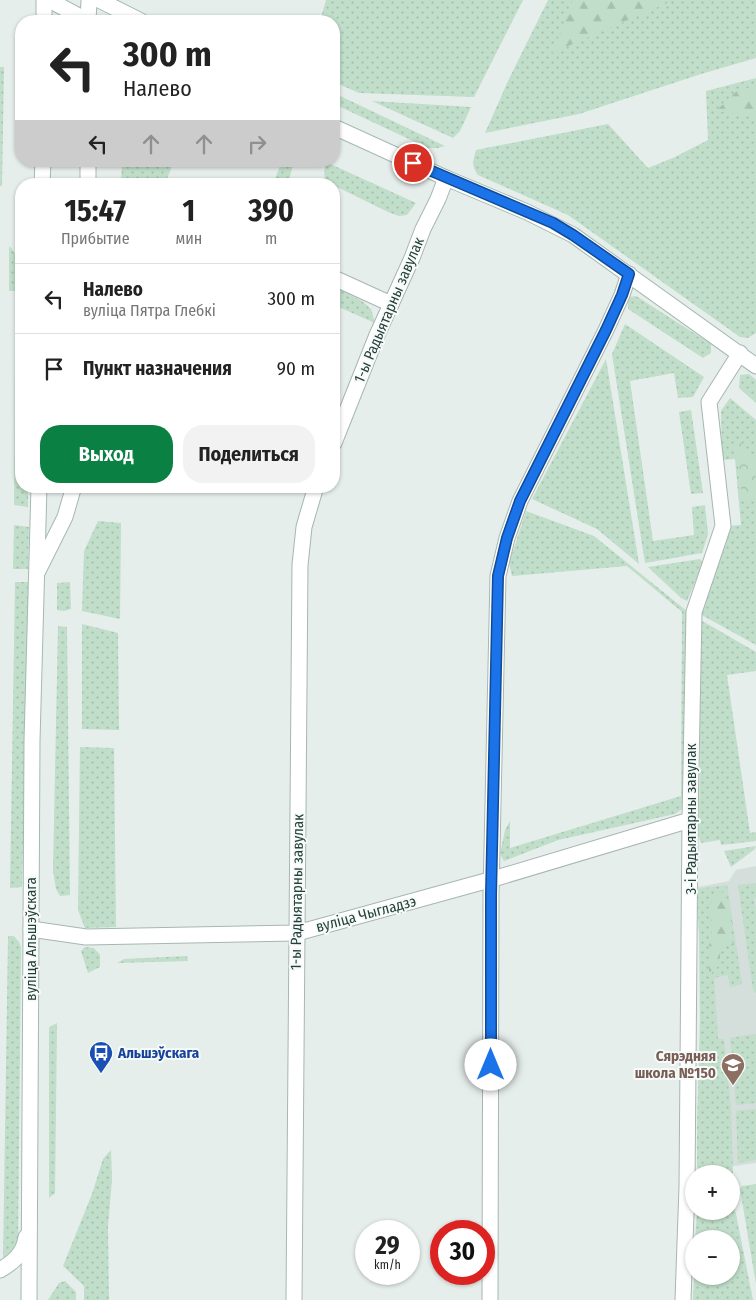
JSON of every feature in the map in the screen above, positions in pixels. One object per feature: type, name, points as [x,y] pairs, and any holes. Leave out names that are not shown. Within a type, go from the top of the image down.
[{"type":"street","points":[[44,0],[44,15]]},
{"type":"street","points":[[49,0],[77,15]]},
{"type":"street","points":[[88,15],[89,0]]},
{"type":"street","points":[[99,0],[129,15]]},
{"type":"street","points":[[340,130],[446,178],[553,223],[629,274],[756,366]]},
{"type":"street","name":"1-ы Радыятарны завулак","points":[[340,428],[391,304],[446,178]]},
{"type":"street","points":[[490,1300],[491,895],[498,576],[507,538],[520,501],[606,330],[622,295],[629,274]]},
{"type":"street","points":[[340,281],[391,304]]},
{"type":"street","name":"3-і Радыятарны завулак","points":[[683,1300],[687,1186],[694,612],[723,526],[709,402],[740,353]]},
{"type":"street","name":"вуліца Альшэўскага","points":[[29,1300],[31,930],[38,493]]},
{"type":"street","name":"вуліца Альшэўскага","points":[[36,577],[65,518],[72,493]]},
{"type":"street","name":"1-ы Радыятарны завулак","points":[[294,1300],[300,565],[304,526],[314,493]]},
{"type":"street","name":"вуліца Чыгладзэ","points":[[31,930],[86,937],[297,933],[492,879],[690,820]]},
{"type":"street","points":[[0,1270],[15,1260],[25,1245],[29,1218]]},
{"type":"shaded area","name":"Сярэдняя школа №150","points":[[756,866],[756,1163],[713,1165],[706,1008],[698,887],[729,881],[736,870]]},
{"type":"green space","points":[[326,0],[523,0],[474,97],[359,93],[340,85],[340,15],[322,15]]},
{"type":"green space","points":[[548,0],[756,0],[756,58],[579,114],[485,133]]},
{"type":"green space","points":[[573,0],[674,0],[552,53]]},
{"type":"green space","points":[[0,67],[4,67],[2,186],[0,186]]},
{"type":"green space","points":[[756,78],[756,333],[748,338],[740,337],[568,215],[478,175],[474,168],[473,160],[476,150],[608,124],[648,168],[708,140],[706,91]]},
{"type":"green space","points":[[740,88],[756,88],[756,117],[716,111]]},
{"type":"green space","points":[[340,96],[445,146],[428,148],[340,107]]},
{"type":"green space","points":[[372,101],[471,107],[460,131],[453,138]]},
{"type":"green space","points":[[122,167],[172,167],[167,178],[121,178]]},
{"type":"green space","points":[[280,167],[292,167],[290,178],[275,178]]},
{"type":"green space","points":[[325,167],[337,167],[416,203],[407,215],[399,216],[340,188],[340,178],[325,178]]},
{"type":"green space","points":[[9,246],[15,253],[15,291],[9,291]]},
{"type":"green space","points":[[340,289],[362,301],[371,309],[375,323],[340,308]]},
{"type":"green space","points":[[636,296],[711,344],[711,353],[703,358],[628,309],[630,297]]},
{"type":"green space","points":[[625,324],[704,377],[693,397],[678,398],[674,373],[630,381],[653,541],[694,535],[692,507],[705,505],[708,534],[702,553],[645,563],[612,354]]},
{"type":"green space","points":[[15,334],[15,493],[28,493],[28,507],[14,505]]},
{"type":"green space","points":[[606,359],[639,564],[597,529],[532,499]]},
{"type":"green space","points":[[749,374],[756,380],[756,403],[739,388],[740,375]]},
{"type":"green space","points":[[730,398],[756,420],[756,645],[698,613],[728,526],[741,525],[735,459],[722,460],[721,411]]},
{"type":"green space","points":[[691,410],[703,493],[691,494],[679,412]]},
{"type":"green space","points":[[740,442],[756,462],[755,498],[742,500],[738,464],[732,444]]},
{"type":"green space","points":[[526,511],[594,536],[688,612],[687,803],[675,814],[558,840],[504,861],[500,854],[505,830],[510,821],[510,848],[681,796],[682,612],[627,566],[512,576],[509,563]]},
{"type":"green space","points":[[98,521],[121,523],[120,619],[82,611],[84,551]]},
{"type":"green space","points":[[14,525],[29,527],[28,569],[13,569]]},
{"type":"green space","points":[[700,559],[703,563],[687,601],[681,598],[648,567]]},
{"type":"green space","points":[[15,582],[29,582],[22,887],[10,888]]},
{"type":"green space","points":[[70,582],[71,609],[57,610],[57,583]]},
{"type":"green space","points":[[699,619],[756,652],[756,671],[727,675],[750,833],[756,832],[756,841],[721,845],[720,840],[701,843],[698,835],[700,777]]},
{"type":"green space","points":[[82,624],[118,633],[119,730],[82,729]]},
{"type":"green space","points":[[58,626],[67,627],[70,895],[60,896],[56,889],[53,871]]},
{"type":"green space","points":[[80,747],[114,748],[116,927],[85,928],[78,910]]},
{"type":"green space","points":[[756,846],[755,849],[731,867],[724,851]]},
{"type":"green space","points":[[756,883],[756,898],[754,899],[756,910],[756,993],[753,990],[738,885]]},
{"type":"green space","points":[[727,885],[742,984],[730,987],[728,975],[714,978],[718,1039],[724,1039],[731,1108],[733,1165],[697,1165],[700,1019],[699,935],[696,889]]},
{"type":"green space","points":[[725,892],[732,921],[731,939],[734,945],[721,947],[719,965],[709,976],[709,946],[712,932],[710,913],[713,894]]},
{"type":"green space","points":[[8,936],[14,936],[21,947],[18,1247],[3,1261]]},
{"type":"green space","points":[[85,947],[94,948],[100,955],[100,967],[88,973],[81,951]]},
{"type":"green space","points":[[187,956],[188,961],[117,963],[124,959]]},
{"type":"green space","points":[[57,1023],[55,1193],[49,1198],[49,1027]]},
{"type":"green space","points":[[756,1034],[756,1103],[736,1105],[730,1038]]},
{"type":"green space","points":[[756,1109],[756,1160],[738,1163],[736,1111]]},
{"type":"green space","points":[[111,1150],[112,1179],[108,1226],[109,1300],[84,1300],[84,1286],[63,1266],[92,1194],[103,1159]]},
{"type":"green space","points":[[756,1184],[756,1284],[740,1189],[742,1186]]},
{"type":"green space","points":[[696,1220],[737,1220],[739,1230],[696,1230]]},
{"type":"green space","points":[[740,1234],[753,1300],[693,1300],[694,1285],[740,1285]]},
{"type":"green space","points":[[65,1281],[76,1292],[76,1300],[48,1300],[59,1283]]},
{"type":"place","name":"Альшэўскага","points":[[101,1074]]},
{"type":"place","name":"Сярэдняя школа №150","points":[[733,1086]]},
{"type":"route","points":[[413,163],[553,223],[629,274],[622,295],[606,330],[520,501],[507,538],[498,576],[491,895],[491,1065]]}]
